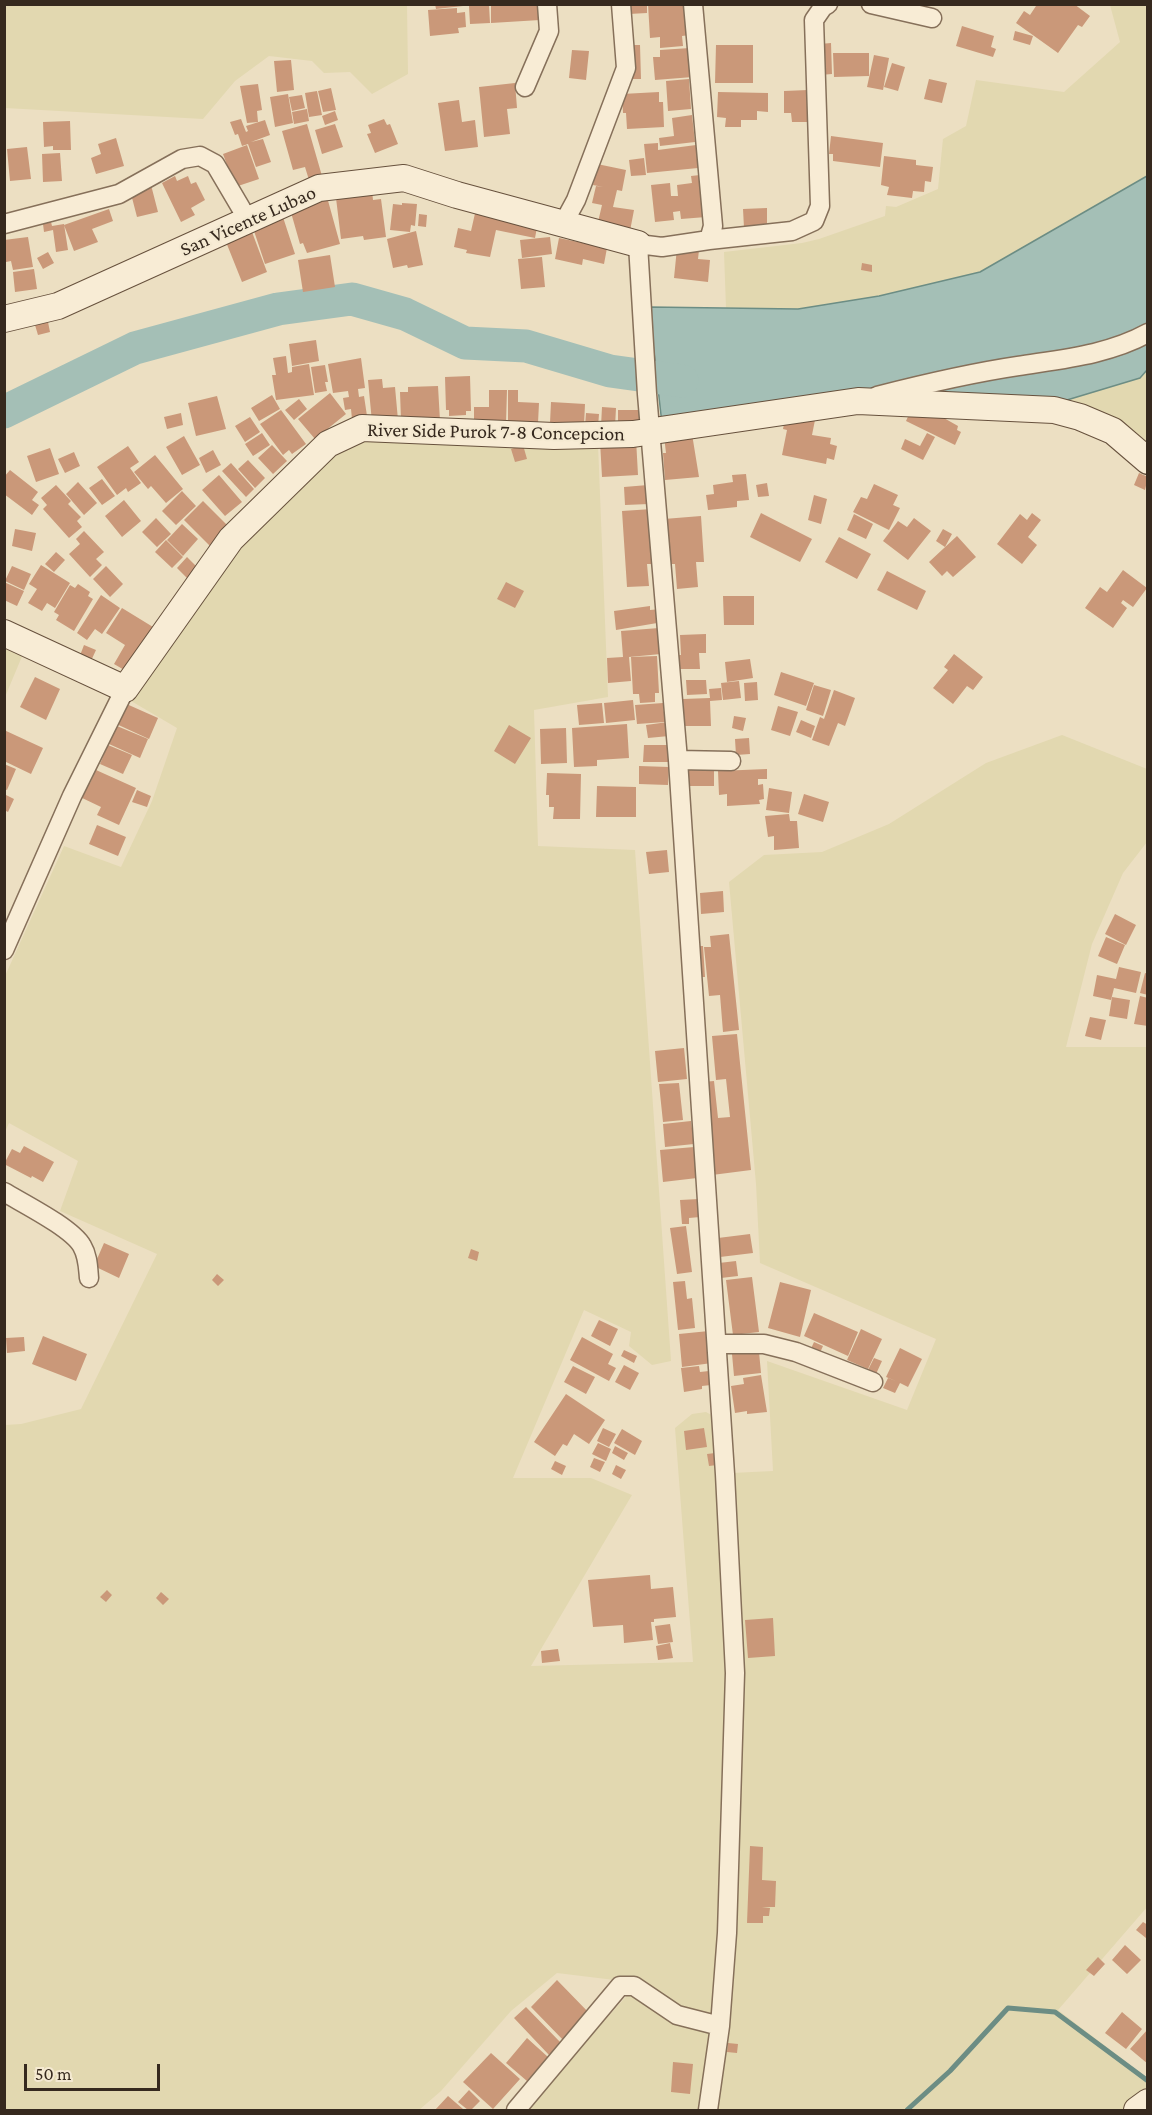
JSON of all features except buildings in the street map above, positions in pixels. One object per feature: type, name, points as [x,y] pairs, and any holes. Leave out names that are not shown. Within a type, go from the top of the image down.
[{"type":"street","points":[[525,87],[549,32],[547,4]]},
{"type":"street","points":[[563,224],[576,200],[626,68],[621,4]]},
{"type":"street","points":[[693,4],[713,226],[709,240]]},
{"type":"street","name":"San Vicente Lubao","points":[[4,319],[58,306],[319,188],[349,183],[404,178],[563,224],[638,244],[662,247],[792,231],[814,221],[820,206],[814,20],[828,4]]},
{"type":"street","points":[[871,4],[932,18]]},
{"type":"street","points":[[4,224],[119,194],[182,159],[200,156],[215,164],[248,220]]},
{"type":"street","points":[[638,244],[647,394],[678,760],[717,1344],[735,1672],[730,1857],[720,2026],[708,2110]]},
{"type":"street","points":[[858,401],[1016,366],[1071,358],[1128,344],[1148,333]]},
{"type":"street","name":"River Side Purok 7-8 Concepcion","points":[[125,689],[231,539],[328,444],[362,428],[554,436],[633,434],[858,401],[1054,410],[1080,417],[1113,431],[1148,461]]},
{"type":"street","points":[[4,633],[125,689],[72,796],[4,950]]},
{"type":"street","points":[[678,760],[731,760]]},
{"type":"street","points":[[4,1192],[63,1228],[81,1244],[88,1260],[89,1278]]},
{"type":"street","points":[[717,1344],[764,1344],[796,1352],[873,1382]]},
{"type":"street","points":[[516,2110],[620,1986],[634,1986],[677,2015],[720,2026]]},
{"type":"street","points":[[1137,2110],[1148,2103]]},
{"type":"shaded area","points":[[4,5],[407,5],[408,74],[372,94],[350,72],[324,73],[312,61],[269,56],[235,81],[203,119],[5,108]]},
{"type":"shaded area","points":[[1110,5],[1147,5],[1147,176],[981,272],[879,296],[798,309],[726,308],[724,252],[819,239],[885,216],[886,206],[896,207],[938,189],[943,139],[966,126],[976,80],[1064,92],[1120,42]]},
{"type":"shaded area","points":[[1147,370],[1147,452],[1057,403],[1140,378]]},
{"type":"shaded area","points":[[366,440],[598,444],[608,697],[534,710],[538,846],[635,850],[671,1361],[652,1365],[629,1346],[631,1332],[584,1310],[513,1478],[591,1478],[632,1495],[531,1666],[693,1662],[675,1428],[692,1414],[706,1412],[715,1417],[729,1670],[716,2016],[675,2009],[639,1983],[557,1973],[511,2011],[441,2091],[419,2110],[5,2110],[5,1425],[21,1424],[81,1409],[157,1254],[60,1211],[78,1161],[9,1123],[5,1132],[5,976],[64,846],[121,867],[152,801],[177,728],[126,698],[238,546],[334,455]]},
{"type":"shaded area","points":[[5,646],[23,654],[5,697]]},
{"type":"shaded area","points":[[1062,735],[1147,769],[1147,842],[1123,873],[1092,944],[1066,1047],[1147,1047],[1148,1906],[1058,2010],[1147,2078],[1147,2092],[1123,2110],[712,2110],[724,2026],[732,1473],[773,1471],[767,1361],[907,1410],[936,1339],[760,1263],[756,1184],[729,882],[764,855],[822,852],[889,824],[986,763]]},
{"type":"shaded area","points":[[632,1990],[711,2029],[704,2110],[524,2110]]},
{"type":"water","points":[[1147,176],[1147,370],[1140,378],[1057,403],[662,424],[649,307],[798,309],[879,296],[980,272]]},
{"type":"waterway","points":[[4,412],[135,348],[278,309],[352,299],[405,314],[465,343],[526,346],[610,371],[682,381]]},
{"type":"waterway","points":[[907,2110],[950,2071],[1008,2008],[1055,2012],[1148,2081]]}]
